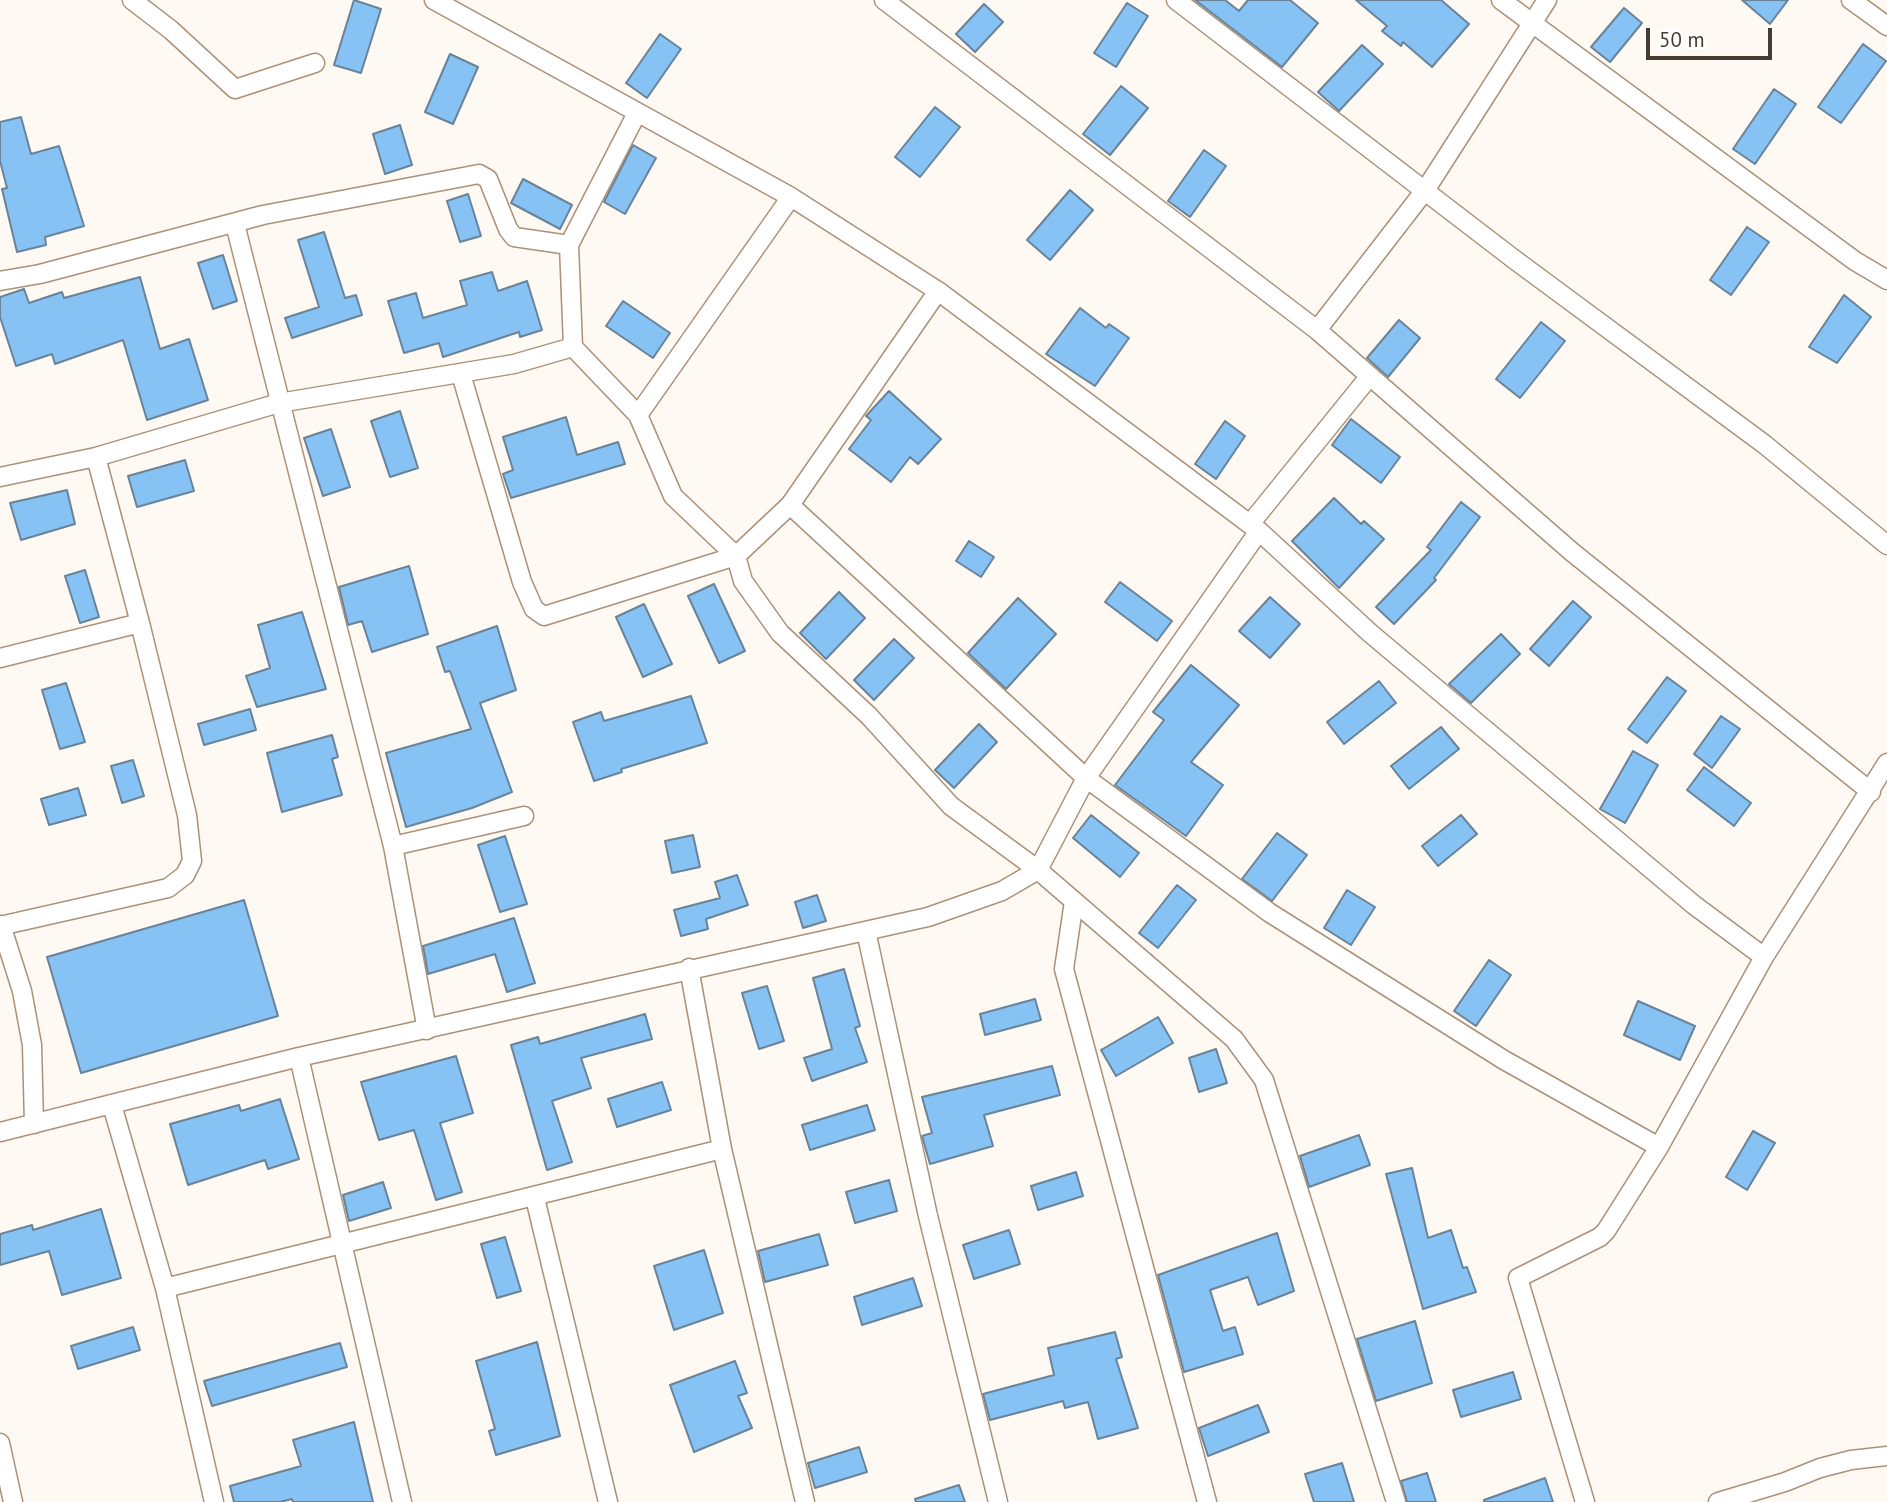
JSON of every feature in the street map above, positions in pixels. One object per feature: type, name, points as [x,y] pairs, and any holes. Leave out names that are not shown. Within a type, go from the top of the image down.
[{"type":"street","points":[[132,0],[172,30],[235,89],[315,63]]},
{"type":"street","points":[[433,0],[791,197],[939,291],[1254,527],[1370,633],[1694,905],[1764,957]]},
{"type":"street","points":[[884,0],[1317,330],[1572,552],[1871,792]]},
{"type":"street","points":[[1176,0],[1426,189],[1515,260],[1763,444],[1887,545]]},
{"type":"street","points":[[1501,0],[1855,261],[1887,281]]},
{"type":"street","points":[[1317,330],[1426,189],[1547,0]]},
{"type":"street","points":[[1851,0],[1887,26]]},
{"type":"street","points":[[636,113],[569,245],[573,347],[638,415],[673,496],[736,556],[743,581],[780,633],[869,716],[951,806],[1038,870],[1234,1040],[1264,1080],[1396,1502]]},
{"type":"street","points":[[0,281],[40,274],[263,215],[479,174],[488,179],[508,229],[514,237],[569,245]]},
{"type":"street","points":[[638,415],[791,197]]},
{"type":"street","points":[[235,224],[393,846],[427,1030]]},
{"type":"street","points":[[461,374],[522,582],[538,613],[544,615],[736,556],[790,505],[939,291]]},
{"type":"street","points":[[0,477],[96,457],[279,403],[514,364],[573,347]]},
{"type":"street","points":[[0,1132],[299,1058],[690,968],[928,917],[1002,891],[1038,870],[1086,778],[1254,527],[1369,377]]},
{"type":"street","points":[[34,1124],[32,1045],[22,991],[0,926],[168,888],[185,875],[192,861],[187,815],[141,623],[96,457]]},
{"type":"street","points":[[790,505],[1086,778],[1270,913],[1504,1060],[1659,1147]]},
{"type":"street","points":[[0,658],[141,623]]},
{"type":"street","points":[[1586,1502],[1517,1281],[1520,1276],[1600,1237],[1659,1147],[1764,957],[1887,763]]},
{"type":"street","points":[[393,846],[524,816]]},
{"type":"street","points":[[1074,901],[1064,969],[1207,1502]]},
{"type":"street","points":[[866,931],[928,1216],[998,1502]]},
{"type":"street","points":[[690,968],[722,1149],[804,1502]]},
{"type":"street","points":[[299,1058],[402,1502]]},
{"type":"street","points":[[112,1105],[165,1288],[214,1502]]},
{"type":"street","points":[[165,1288],[535,1198],[722,1149]]},
{"type":"street","points":[[535,1198],[608,1502]]},
{"type":"street","points":[[0,1443],[13,1502]]},
{"type":"street","points":[[1718,1502],[1830,1465],[1887,1456]]},
{"type":"building","points":[[354,0],[381,9],[361,73],[334,65]]},
{"type":"building","points":[[1195,0],[1225,0],[1239,11],[1248,0],[1290,0],[1318,23],[1282,67]]},
{"type":"building","points":[[1356,0],[1441,0],[1469,24],[1432,67],[1403,42],[1401,46],[1382,31],[1387,26]]},
{"type":"building","points":[[1742,0],[1788,0],[1770,24]]},
{"type":"building","points":[[1127,3],[1148,16],[1116,67],[1094,53]]},
{"type":"building","points":[[984,4],[1003,22],[975,52],[956,34]]},
{"type":"building","points":[[1624,8],[1642,23],[1610,62],[1591,47]]},
{"type":"building","points":[[660,34],[681,49],[647,98],[626,83]]},
{"type":"building","points":[[1863,44],[1886,61],[1841,123],[1818,107]]},
{"type":"building","points":[[1362,45],[1383,64],[1339,111],[1318,92]]},
{"type":"building","points":[[450,54],[478,67],[453,124],[425,112]]},
{"type":"building","points":[[1121,86],[1148,108],[1110,155],[1083,134]]},
{"type":"building","points":[[1774,89],[1796,104],[1755,164],[1733,149]]},
{"type":"building","points":[[935,107],[960,127],[920,177],[895,157]]},
{"type":"building","points":[[21,117],[31,154],[59,146],[84,226],[45,237],[46,245],[17,252],[2,189],[7,188],[0,161],[0,122]]},
{"type":"building","points":[[400,125],[412,165],[385,174],[373,134]]},
{"type":"building","points":[[633,145],[656,158],[625,214],[604,202]]},
{"type":"building","points":[[1204,150],[1226,166],[1190,217],[1168,201]]},
{"type":"building","points":[[523,179],[572,205],[560,229],[511,203]]},
{"type":"building","points":[[1070,190],[1093,210],[1050,260],[1027,240]]},
{"type":"building","points":[[468,194],[481,236],[460,242],[447,201]]},
{"type":"building","points":[[1747,227],[1769,242],[1731,295],[1710,280]]},
{"type":"building","points":[[324,232],[345,298],[356,295],[362,315],[292,338],[285,318],[319,307],[298,240]]},
{"type":"building","points":[[223,255],[237,301],[213,309],[198,263]]},
{"type":"building","points":[[492,272],[498,291],[527,281],[542,330],[520,337],[519,332],[443,357],[439,343],[404,353],[388,301],[416,293],[423,318],[467,305],[460,281]]},
{"type":"building","points":[[140,277],[160,349],[189,339],[208,400],[147,420],[123,340],[55,364],[52,354],[16,366],[0,317],[0,297],[24,289],[29,303],[62,292],[64,298]]},
{"type":"building","points":[[1844,295],[1871,317],[1837,363],[1809,347]]},
{"type":"building","points":[[623,301],[670,333],[653,358],[606,326]]},
{"type":"building","points":[[1080,308],[1106,328],[1109,324],[1129,338],[1095,386],[1046,354]]},
{"type":"building","points":[[1399,320],[1420,338],[1388,377],[1367,358]]},
{"type":"building","points":[[1541,322],[1565,341],[1520,398],[1496,379]]},
{"type":"building","points":[[889,391],[941,439],[918,464],[910,457],[891,482],[849,449],[871,420],[866,416]]},
{"type":"building","points":[[400,411],[418,468],[390,477],[371,421]]},
{"type":"building","points":[[566,417],[577,455],[618,442],[625,464],[511,498],[503,474],[513,470],[503,437]]},
{"type":"building","points":[[1351,419],[1400,457],[1381,483],[1332,445]]},
{"type":"building","points":[[1225,421],[1245,436],[1216,479],[1195,464]]},
{"type":"building","points":[[331,429],[350,487],[323,496],[304,438]]},
{"type":"building","points":[[185,460],[194,491],[137,507],[128,476]]},
{"type":"building","points":[[67,490],[75,524],[21,540],[10,503]]},
{"type":"building","points":[[1334,498],[1361,524],[1364,521],[1384,539],[1339,588],[1292,541]]},
{"type":"building","points":[[1461,502],[1480,517],[1434,578],[1436,580],[1394,624],[1376,607],[1431,550],[1427,547]]},
{"type":"building","points":[[969,541],[994,557],[981,577],[956,561]]},
{"type":"building","points":[[409,566],[428,634],[372,652],[362,621],[348,625],[339,587]]},
{"type":"building","points":[[85,570],[99,617],[80,623],[65,576]]},
{"type":"building","points":[[1120,582],[1172,621],[1157,641],[1105,602]]},
{"type":"building","points":[[714,584],[745,651],[719,663],[688,596]]},
{"type":"building","points":[[839,592],[865,618],[826,659],[800,633]]},
{"type":"building","points":[[1270,597],[1300,624],[1270,658],[1239,631]]},
{"type":"building","points":[[1018,598],[1056,634],[1006,689],[968,653]]},
{"type":"building","points":[[1573,601],[1591,617],[1549,666],[1530,649]]},
{"type":"building","points":[[644,604],[672,664],[643,677],[616,617]]},
{"type":"building","points":[[302,612],[326,689],[257,707],[246,676],[270,668],[258,625]]},
{"type":"building","points":[[497,626],[516,690],[480,703],[512,792],[472,808],[406,827],[386,753],[471,729],[450,671],[445,672],[437,647]]},
{"type":"building","points":[[1501,634],[1520,654],[1471,703],[1449,684]]},
{"type":"building","points":[[894,639],[914,658],[874,700],[854,680]]},
{"type":"building","points":[[1191,665],[1239,705],[1191,762],[1223,785],[1186,836],[1115,785],[1164,720],[1153,712]]},
{"type":"building","points":[[1667,677],[1686,691],[1647,743],[1628,729]]},
{"type":"building","points":[[1379,681],[1396,703],[1344,744],[1327,722]]},
{"type":"building","points":[[66,683],[85,742],[60,749],[42,690]]},
{"type":"building","points":[[691,696],[707,743],[621,769],[622,772],[594,781],[573,722],[601,712],[604,721]]},
{"type":"building","points":[[250,709],[256,730],[204,745],[198,724]]},
{"type":"building","points":[[1721,716],[1740,729],[1712,768],[1694,754]]},
{"type":"building","points":[[979,724],[997,742],[954,788],[935,770]]},
{"type":"building","points":[[1441,727],[1459,749],[1409,789],[1391,766]]},
{"type":"building","points":[[332,735],[338,757],[332,759],[342,795],[282,812],[267,753]]},
{"type":"building","points":[[1633,751],[1658,765],[1625,823],[1600,809]]},
{"type":"building","points":[[133,760],[144,796],[122,803],[111,766]]},
{"type":"building","points":[[1704,767],[1751,803],[1734,826],[1687,790]]},
{"type":"building","points":[[78,788],[86,815],[49,825],[41,799]]},
{"type":"building","points":[[1091,815],[1139,853],[1120,877],[1073,838]]},
{"type":"building","points":[[1461,815],[1477,834],[1438,866],[1422,846]]},
{"type":"building","points":[[1277,833],[1307,855],[1272,901],[1242,879]]},
{"type":"building","points":[[693,835],[700,867],[672,873],[665,841]]},
{"type":"building","points":[[505,836],[527,904],[500,912],[478,845]]},
{"type":"building","points":[[737,875],[748,905],[706,919],[708,929],[681,936],[674,910],[720,898],[715,882]]},
{"type":"building","points":[[1177,885],[1196,900],[1158,948],[1139,933]]},
{"type":"building","points":[[1347,890],[1375,907],[1351,945],[1324,928]]},
{"type":"building","points":[[817,895],[826,921],[803,928],[795,902]]},
{"type":"building","points":[[244,900],[278,1016],[81,1073],[47,957]]},
{"type":"building","points":[[514,918],[535,983],[507,992],[495,954],[428,974],[423,946]]},
{"type":"building","points":[[1489,960],[1511,975],[1476,1026],[1454,1011]]},
{"type":"building","points":[[844,969],[860,1026],[855,1028],[867,1062],[812,1081],[804,1058],[832,1049],[813,978]]},
{"type":"building","points":[[767,986],[784,1041],[759,1049],[742,993]]},
{"type":"building","points":[[1035,999],[1041,1020],[985,1035],[980,1014]]},
{"type":"building","points":[[1638,1001],[1695,1026],[1680,1060],[1624,1035]]},
{"type":"building","points":[[645,1014],[652,1039],[581,1058],[591,1088],[552,1101],[572,1162],[547,1170],[511,1045],[538,1037],[540,1044]]},
{"type":"building","points":[[1158,1017],[1173,1043],[1116,1076],[1101,1050]]},
{"type":"building","points":[[1216,1049],[1227,1083],[1199,1092],[1189,1058]]},
{"type":"building","points":[[456,1056],[473,1113],[440,1123],[462,1192],[436,1200],[414,1130],[379,1140],[361,1082]]},
{"type":"building","points":[[1052,1066],[1060,1095],[984,1115],[993,1146],[930,1164],[922,1136],[932,1133],[922,1097]]},
{"type":"building","points":[[662,1082],[671,1110],[617,1127],[608,1099]]},
{"type":"building","points":[[280,1099],[299,1159],[268,1169],[265,1160],[188,1185],[170,1124],[239,1105],[241,1111]]},
{"type":"building","points":[[867,1105],[875,1130],[810,1150],[802,1125]]},
{"type":"building","points":[[1753,1131],[1775,1143],[1747,1190],[1726,1177]]},
{"type":"building","points":[[1359,1135],[1370,1165],[1309,1187],[1300,1156]]},
{"type":"building","points":[[1412,1168],[1428,1238],[1451,1230],[1463,1268],[1467,1267],[1476,1292],[1423,1309],[1386,1174]]},
{"type":"building","points":[[1076,1172],[1083,1196],[1038,1210],[1031,1186]]},
{"type":"building","points":[[889,1180],[897,1211],[855,1223],[846,1192]]},
{"type":"building","points":[[383,1182],[391,1208],[349,1221],[343,1195]]},
{"type":"building","points":[[101,1209],[121,1278],[62,1295],[49,1251],[0,1265],[0,1234],[32,1225],[33,1230]]},
{"type":"building","points":[[1009,1230],[1020,1264],[974,1279],[963,1245]]},
{"type":"building","points":[[1277,1233],[1294,1291],[1258,1305],[1248,1277],[1210,1290],[1223,1331],[1235,1327],[1243,1354],[1184,1372],[1158,1275]]},
{"type":"building","points":[[819,1234],[828,1265],[765,1282],[758,1251]]},
{"type":"building","points":[[505,1237],[521,1291],[497,1298],[481,1244]]},
{"type":"building","points":[[704,1250],[723,1313],[674,1330],[654,1266]]},
{"type":"building","points":[[913,1278],[922,1306],[862,1325],[854,1297]]},
{"type":"building","points":[[1415,1321],[1432,1383],[1376,1401],[1357,1339]]},
{"type":"building","points":[[133,1327],[140,1350],[78,1369],[71,1346]]},
{"type":"building","points":[[1115,1332],[1122,1357],[1116,1359],[1138,1428],[1098,1439],[1088,1402],[1065,1408],[1063,1401],[990,1420],[983,1394],[1054,1375],[1048,1348]]},
{"type":"building","points":[[537,1342],[560,1436],[496,1455],[489,1431],[495,1429],[476,1361]]},
{"type":"building","points":[[340,1343],[347,1367],[212,1406],[204,1381]]},
{"type":"building","points":[[735,1361],[747,1393],[738,1396],[752,1428],[694,1452],[670,1385]]},
{"type":"building","points":[[1513,1372],[1521,1399],[1461,1417],[1453,1390]]},
{"type":"building","points":[[1258,1405],[1269,1432],[1208,1456],[1199,1428]]},
{"type":"building","points":[[354,1422],[373,1502],[293,1502],[292,1499],[280,1502],[234,1502],[230,1486],[301,1466],[293,1440]]},
{"type":"building","points":[[859,1447],[867,1472],[815,1488],[808,1463]]},
{"type":"building","points":[[1342,1463],[1354,1502],[1314,1502],[1305,1474]]},
{"type":"building","points":[[1427,1473],[1436,1502],[1407,1502],[1401,1481]]},
{"type":"building","points":[[1545,1478],[1553,1502],[1484,1502],[1484,1500]]},
{"type":"building","points":[[959,1485],[965,1502],[916,1502],[915,1499]]}]
